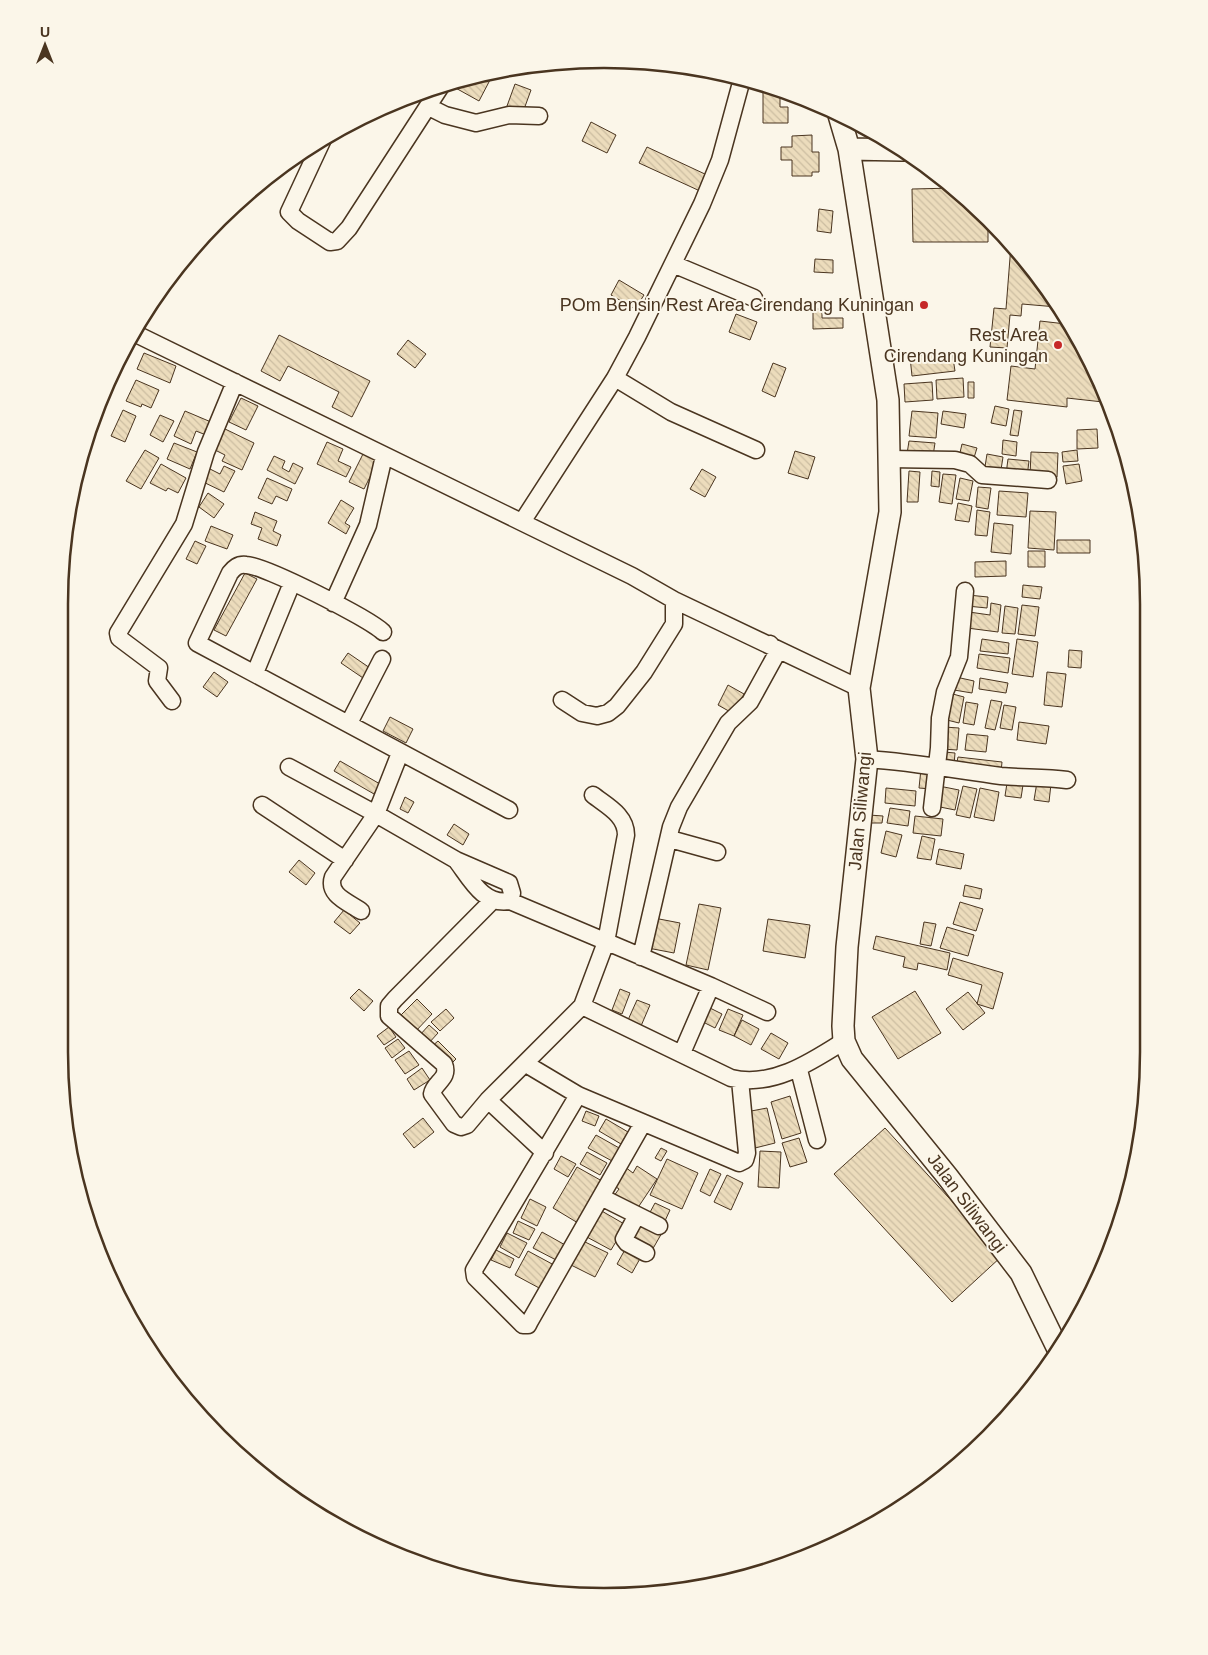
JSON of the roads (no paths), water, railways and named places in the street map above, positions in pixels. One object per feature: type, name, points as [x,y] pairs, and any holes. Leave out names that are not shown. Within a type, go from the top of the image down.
[{"type":"main road","name":"Jalan Siliwangi","points":[[841,123],[849,149],[888,400],[890,512],[860,688],[867,759],[847,947],[842,1026],[844,1041],[852,1059],[947,1176],[1021,1274],[1054,1342]]},
{"type":"main road","points":[[849,149],[889,150]]},
{"type":"street","points":[[522,522],[616,378],[673,264],[720,160],[740,85]]},
{"type":"street","points":[[318,150],[289,212],[298,221],[330,242],[337,241],[349,228],[435,95]]},
{"type":"street","points":[[429,107],[445,115],[476,123],[509,115],[539,116]]},
{"type":"street","points":[[673,264],[754,298]]},
{"type":"street","points":[[139,336],[632,576],[674,600],[860,688]]},
{"type":"street","points":[[616,378],[672,412],[756,450]]},
{"type":"street","points":[[172,701],[157,681],[159,668],[119,638],[118,633],[184,524],[206,452],[235,382]]},
{"type":"street","points":[[333,603],[368,525],[384,456]]},
{"type":"street","points":[[889,459],[955,460],[970,464],[982,475],[1048,480]]},
{"type":"street","points":[[383,632],[365,619],[292,583],[247,564],[235,567],[230,573],[197,643],[350,723],[400,753],[509,810]]},
{"type":"street","points":[[255,673],[292,583]]},
{"type":"street","points":[[932,808],[945,692],[959,657],[965,591]]},
{"type":"street","points":[[562,700],[582,713],[597,716],[608,713],[617,706],[644,672],[674,624],[674,600]]},
{"type":"street","points":[[641,958],[678,807],[728,723],[750,702],[777,653],[770,644]]},
{"type":"street","points":[[350,723],[382,659]]},
{"type":"street","points":[[361,911],[333,891],[331,885],[334,877],[376,814],[400,753]]},
{"type":"street","points":[[867,759],[936,765],[1004,776],[1033,776],[1067,780]]},
{"type":"street","points":[[289,767],[456,860],[509,882],[512,893],[510,901]]},
{"type":"street","points":[[492,901],[395,999],[388,1010],[389,1016],[444,1064],[446,1069],[445,1077],[433,1090],[432,1094],[454,1124],[461,1127],[467,1124],[488,1100],[582,1006],[606,942],[626,827],[616,812],[593,795]]},
{"type":"street","points":[[262,805],[345,860]]},
{"type":"street","points":[[670,839],[717,852]]},
{"type":"street","points":[[456,860],[484,896],[492,901],[510,901],[711,986],[767,1012]]},
{"type":"street","points":[[682,1053],[711,986]]},
{"type":"street","points":[[582,1006],[731,1078],[740,1080],[751,1081],[799,1070],[844,1041]]},
{"type":"street","points":[[526,1064],[578,1095],[739,1163],[745,1160],[747,1153],[740,1080]]},
{"type":"street","points":[[799,1070],[817,1140]]},
{"type":"street","points":[[578,1095],[474,1270],[475,1277],[523,1326],[528,1325],[644,1123]]},
{"type":"street","points":[[488,1100],[545,1153]]},
{"type":"street","points":[[601,1197],[659,1226]]},
{"type":"street","points":[[637,1215],[624,1239],[626,1243],[646,1253]]},
{"type":"place","name":"POm Bensin Rest Area Cirendang Kuningan","points":[[924,305]]},
{"type":"place","name":"Rest Area Cirendang Kuningan","points":[[1058,345]]}]
